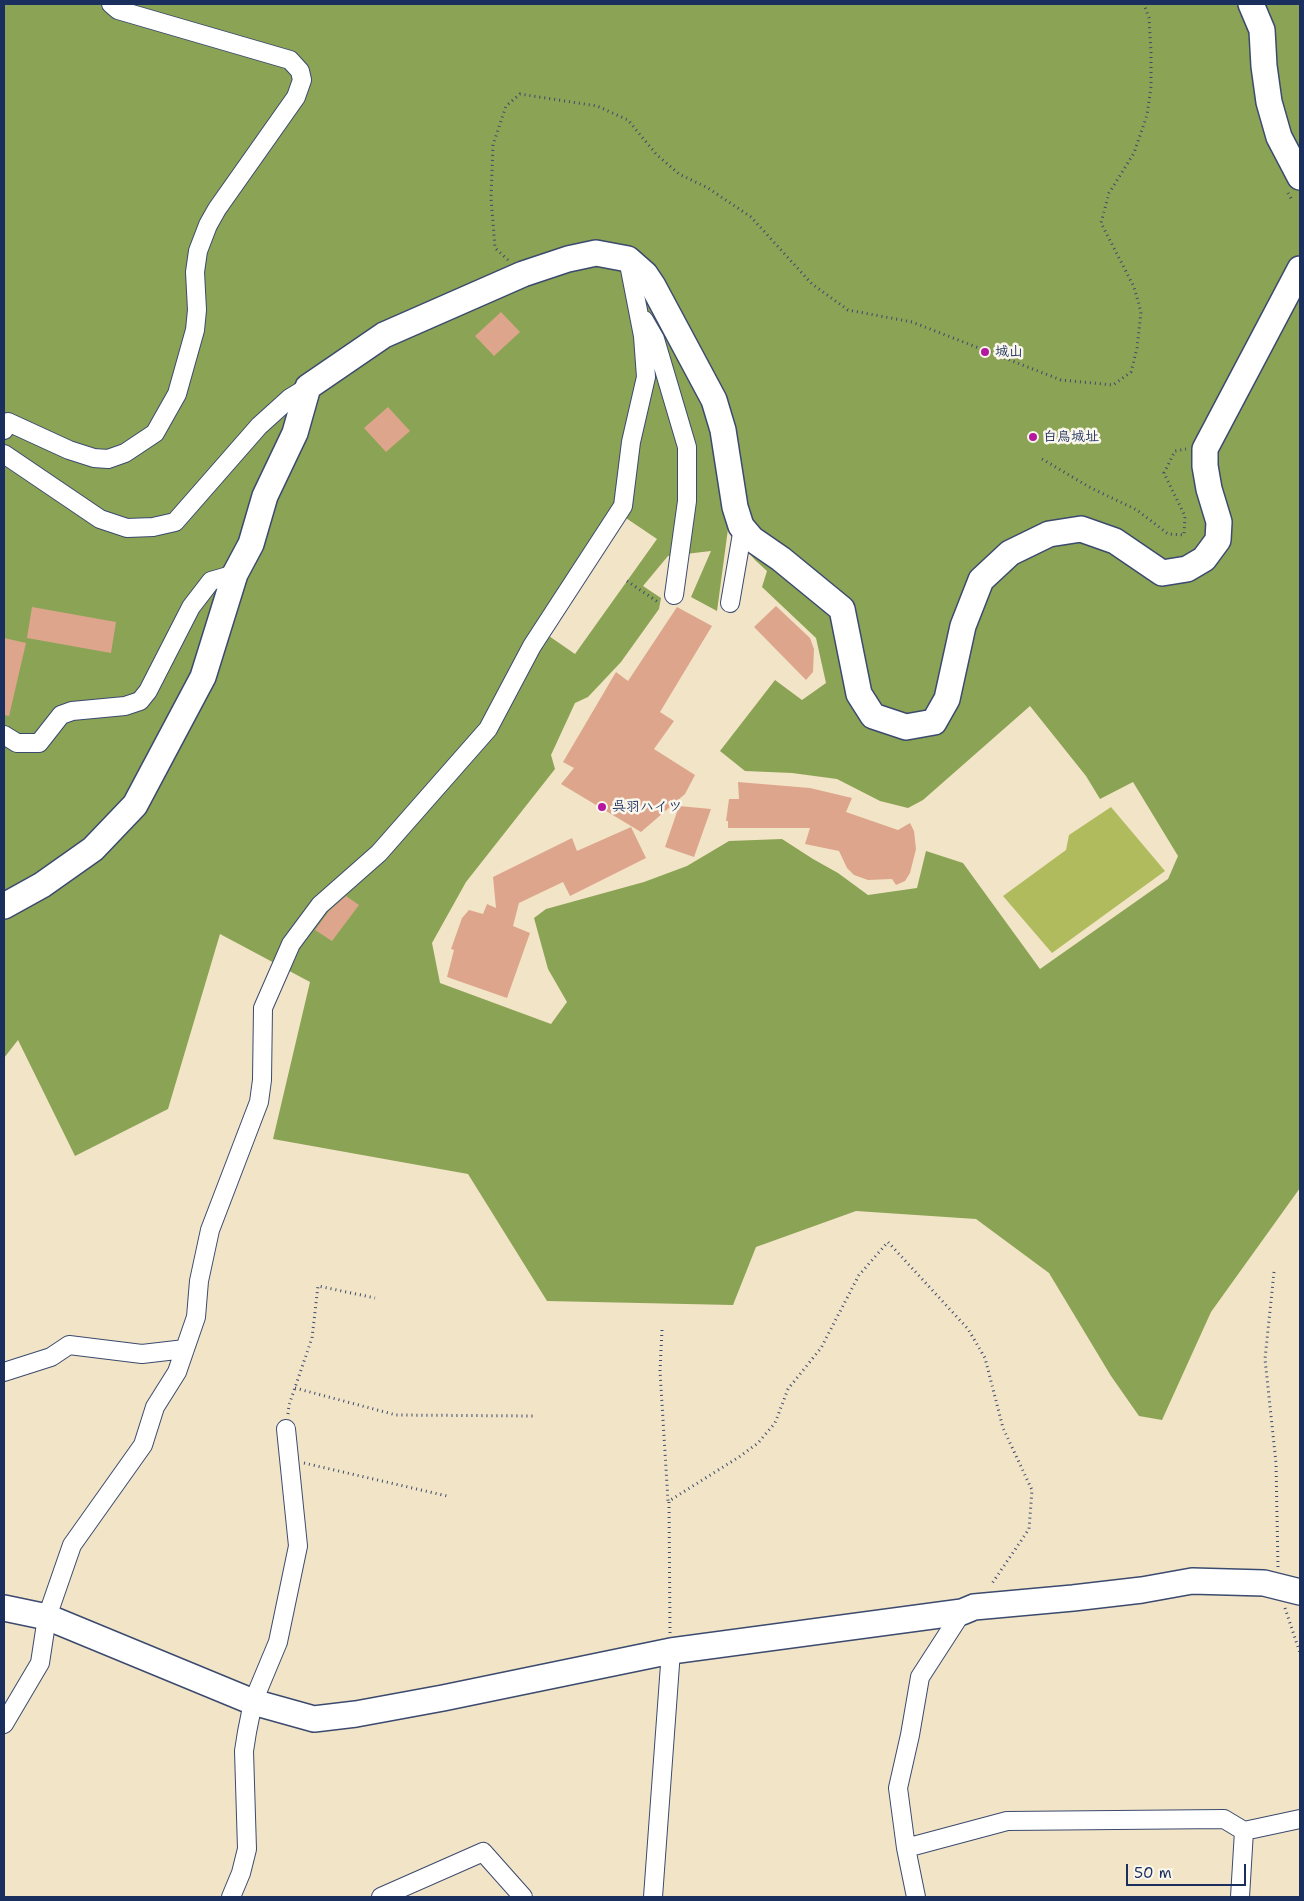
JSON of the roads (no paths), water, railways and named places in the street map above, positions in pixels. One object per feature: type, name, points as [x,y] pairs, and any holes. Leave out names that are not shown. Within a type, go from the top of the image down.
[{"type":"street","points":[[4,430],[8,422],[69,450],[94,458],[108,459],[126,453],[155,433],[177,394],[195,330],[197,310],[195,272],[198,251],[208,225],[217,209],[296,97],[302,80],[300,71],[290,60],[118,10],[111,4]]},
{"type":"street","points":[[1251,4],[1262,30],[1269,102],[1279,137],[1300,177]]},
{"type":"street","points":[[4,454],[100,519],[127,528],[153,528],[175,522],[259,426],[290,398],[384,335],[524,274],[568,259],[596,253],[628,260],[645,274],[653,286],[714,400],[723,430],[735,507],[743,528],[752,539],[804,576],[842,609],[860,694],[873,716],[906,727],[934,722],[947,699],[963,626],[980,580],[1010,553],[1049,534],[1081,529],[1115,541],[1162,573],[1187,569],[1204,559],[1218,540],[1219,522],[1209,489],[1205,466],[1205,449],[1300,269]]},
{"type":"street","points":[[4,1724],[40,1664],[48,1617],[72,1545],[143,1444],[155,1407],[177,1372],[196,1317],[199,1281],[210,1230],[259,1102],[262,1080],[263,1008],[290,944],[320,905],[379,853],[488,729],[532,646],[623,506],[631,442],[646,376],[643,336],[628,260]]},
{"type":"street","points":[[637,306],[655,339],[687,447],[688,501],[669,601]]},
{"type":"street","points":[[4,906],[42,886],[93,849],[135,804],[203,677],[235,574],[251,544],[264,496],[295,433],[308,387]]},
{"type":"street","points":[[730,602],[743,528]]},
{"type":"street","points":[[4,735],[17,743],[39,743],[61,716],[72,711],[125,706],[140,701],[148,691],[191,606],[211,581],[235,574]]},
{"type":"street","points":[[4,1372],[51,1357],[69,1345],[142,1354],[185,1349]]},
{"type":"street","points":[[231,1897],[241,1873],[247,1849],[244,1751],[253,1702],[278,1642],[298,1546],[286,1429]]},
{"type":"street","points":[[4,1608],[48,1617],[253,1702],[314,1720],[356,1714],[671,1651],[968,1610],[1142,1590],[1192,1582],[1247,1582],[1289,1589]]},
{"type":"street","points":[[916,1897],[906,1848],[898,1788],[920,1677],[968,1610]]},
{"type":"street","points":[[653,1897],[671,1651]]},
{"type":"street","points":[[906,1848],[1007,1821],[1224,1819],[1244,1831],[1300,1819]]},
{"type":"street","points":[[1240,1897],[1244,1831]]},
{"type":"street","points":[[381,1897],[483,1852],[523,1897]]},
{"type":"place","name":"城山","points":[[985,352]]},
{"type":"place","name":"白鳥城址","points":[[1033,437]]},
{"type":"place","name":"呉羽ハイツ","points":[[602,807]]}]
